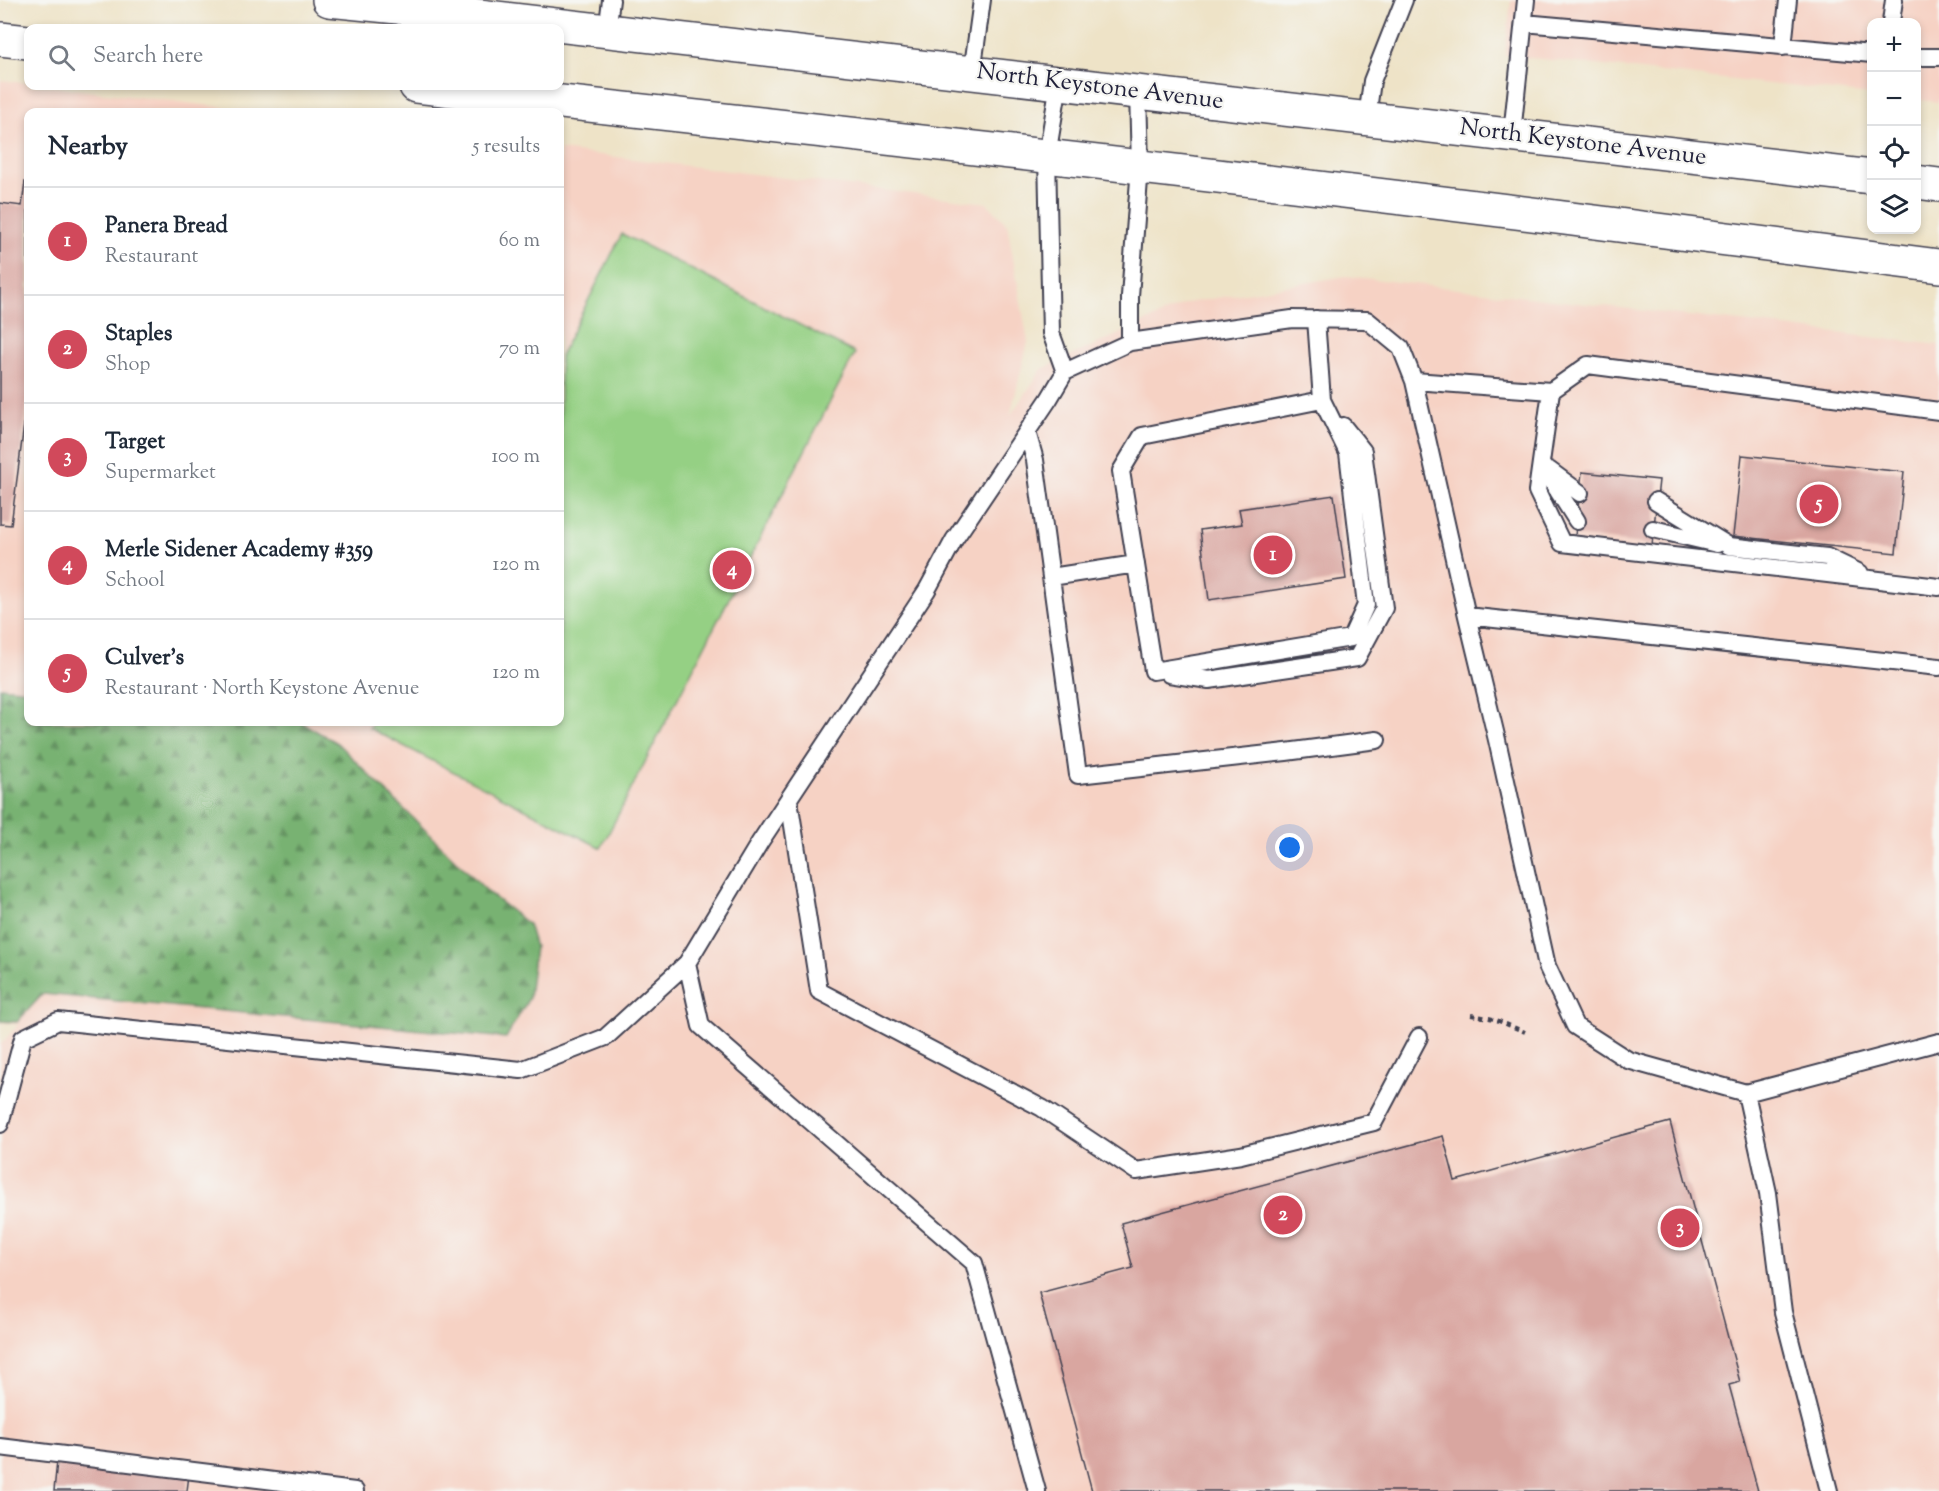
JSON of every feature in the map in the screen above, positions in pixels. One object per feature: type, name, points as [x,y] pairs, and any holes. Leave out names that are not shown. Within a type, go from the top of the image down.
[{"type":"main road","name":"North Keystone Avenue","points":[[338,1],[428,5],[509,24],[609,16],[972,73],[1867,176]]},
{"type":"main road","points":[[0,39],[24,42]]},
{"type":"main road","points":[[502,90],[1939,266]]},
{"type":"main road","points":[[1921,183],[1939,185]]},
{"type":"lane","points":[[972,73],[982,0]]},
{"type":"lane","points":[[1367,118],[1372,81],[1404,0]]},
{"type":"lane","points":[[1512,134],[1526,0]]},
{"type":"lane","points":[[1783,47],[1788,0]]},
{"type":"lane","points":[[1892,18],[1894,0]]},
{"type":"lane","points":[[1524,23],[1867,54]]},
{"type":"lane","points":[[1921,57],[1939,57]]},
{"type":"lane","points":[[1059,83],[1047,156],[1051,333],[1065,372]]},
{"type":"lane","points":[[1130,342],[1130,296],[1140,167],[1138,92]]},
{"type":"lane","points":[[0,1124],[23,1038],[58,1021],[521,1070],[606,1037],[687,963],[760,842],[927,590],[954,540],[1065,372],[1130,342],[1292,319],[1367,320],[1401,348],[1414,381],[1547,966],[1575,1026],[1628,1060],[1746,1093],[1939,1042]]},
{"type":"lane","points":[[1316,319],[1322,400],[1348,453],[1366,605],[1351,638],[1208,671],[1153,671],[1121,471],[1142,436],[1322,400]]},
{"type":"lane","points":[[1414,381],[1551,391],[1588,365],[1939,411]]},
{"type":"lane","points":[[1551,391],[1537,490],[1562,543],[1939,586]]},
{"type":"lane","points":[[1027,432],[1035,460],[1078,774],[1377,740]]},
{"type":"lane","points":[[1541,464],[1580,493]]},
{"type":"lane","points":[[1541,464],[1577,520]]},
{"type":"lane","points":[[1656,501],[1729,546]]},
{"type":"lane","points":[[1653,530],[1729,546],[1827,557],[1873,579]]},
{"type":"lane","points":[[1051,577],[1136,564]]},
{"type":"lane","points":[[1467,616],[1939,667]]},
{"type":"lane","points":[[789,800],[819,991],[1042,1108],[1136,1171],[1241,1155],[1374,1122],[1419,1037]]},
{"type":"lane","points":[[687,963],[701,1026],[974,1263],[1037,1491]]},
{"type":"lane","points":[[1746,1093],[1768,1193],[1783,1312],[1829,1491]]},
{"type":"lane","points":[[0,1447],[356,1491]]},
{"type":"path","points":[[1471,1015],[1494,1018],[1525,1032]]},
{"type":"shaded area","points":[[1511,0],[1939,0],[1939,102],[1921,100],[1921,18],[1867,18],[1867,95],[1505,55]]},
{"type":"shaded area","points":[[0,80],[24,83],[24,90],[78,90],[229,108],[24,108],[24,726],[564,726],[564,150],[987,203],[1007,224],[1028,342],[1010,416],[1042,369],[1187,303],[1346,276],[1939,345],[1939,1491],[0,1491],[0,1045],[18,1025],[0,1022]]},
{"type":"green space","points":[[622,234],[855,353],[601,848],[369,728],[370,726],[564,726],[564,348]]},
{"type":"green space","points":[[0,687],[24,690],[24,726],[308,726],[337,743],[489,893],[528,924],[535,947],[529,998],[506,1038],[43,994],[17,1022],[0,1021]]},
{"type":"building","points":[[24,190],[24,425],[11,525],[0,524],[0,203],[22,206]]},
{"type":"building","points":[[1742,455],[1904,472],[1896,553],[1733,536]]},
{"type":"building","points":[[1582,472],[1659,480],[1652,545],[1575,536]]},
{"type":"building","points":[[1334,495],[1346,579],[1209,600],[1200,530],[1242,524],[1239,509]]},
{"type":"building","points":[[1670,1122],[1740,1382],[1729,1385],[1758,1491],[1092,1491],[1039,1293],[1133,1268],[1121,1223],[1443,1136],[1455,1181]]},
{"type":"building","points":[[57,1461],[189,1475],[187,1491],[54,1491]]},
{"type":"place","name":"Culver's","points":[[1819,504]]},
{"type":"place","name":"Panera Bread","points":[[1273,555]]},
{"type":"place","name":"Merle Sidener Academy #359","points":[[732,570]]},
{"type":"place","name":"Staples","points":[[1283,1215]]},
{"type":"place","name":"Target","points":[[1680,1228]]}]
